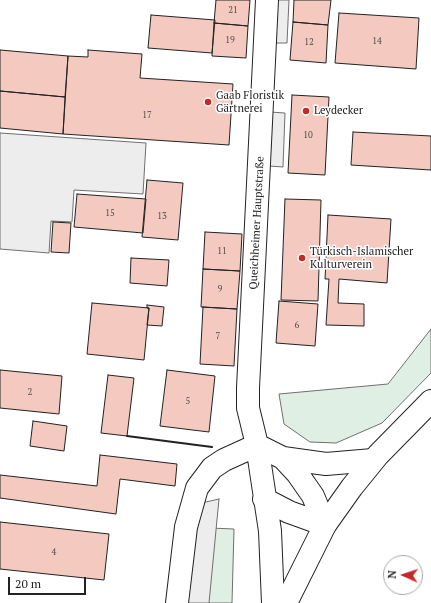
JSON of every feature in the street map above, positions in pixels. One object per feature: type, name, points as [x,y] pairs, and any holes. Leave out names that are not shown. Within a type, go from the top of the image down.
[{"type":"street","name":"Queichheimer Hauptstraße","points":[[268,0],[248,382],[248,408],[257,445],[270,531],[273,603]]},
{"type":"street","points":[[286,603],[325,525],[373,460],[431,401]]},
{"type":"street","points":[[176,603],[186,527],[197,488],[212,468],[224,460],[257,445],[283,458],[326,464],[373,460]]},
{"type":"street","points":[[283,458],[313,496],[325,525]]},
{"type":"street","points":[[264,499],[288,512],[325,525]]},
{"type":"green space","points":[[431,329],[431,373],[382,423],[336,443],[310,442],[284,424],[279,394],[388,384]]},
{"type":"green space","points":[[186,527],[234,529],[232,603],[177,603]]},
{"type":"shaded area","points":[[275,0],[289,0],[287,43],[274,43]]},
{"type":"shaded area","points":[[270,112],[285,113],[283,167],[269,166]]},
{"type":"shaded area","points":[[0,133],[146,143],[143,194],[74,190],[72,222],[51,221],[49,253],[0,249]]},
{"type":"shaded area","points":[[219,499],[209,603],[183,603],[193,505]]},
{"type":"building","points":[[216,0],[250,0],[248,26],[214,23]]},
{"type":"building","points":[[294,0],[331,0],[328,25],[293,22]]},
{"type":"building","points":[[339,13],[419,18],[416,69],[335,63]]},
{"type":"building","points":[[151,15],[215,20],[212,53],[148,48]]},
{"type":"building","points":[[293,22],[328,25],[326,63],[290,60]]},
{"type":"building","points":[[214,23],[248,26],[246,58],[212,56]]},
{"type":"building","points":[[0,50],[68,56],[65,97],[0,91]]},
{"type":"building","points":[[88,50],[142,54],[140,78],[233,84],[229,145],[63,134],[68,56],[88,57]]},
{"type":"building","points":[[0,91],[65,97],[63,134],[0,128]]},
{"type":"building","points":[[292,95],[329,97],[325,175],[288,173]]},
{"type":"building","points":[[353,132],[431,136],[431,170],[351,165]]},
{"type":"building","points":[[147,180],[183,183],[178,240],[142,237]]},
{"type":"building","points":[[77,194],[146,199],[143,233],[74,227]]},
{"type":"building","points":[[285,199],[321,200],[318,301],[281,300]]},
{"type":"building","points":[[328,215],[391,219],[387,283],[339,279],[338,303],[364,304],[364,326],[326,325],[329,279],[325,279]]},
{"type":"building","points":[[53,222],[71,223],[69,253],[51,252]]},
{"type":"building","points":[[205,232],[242,234],[240,271],[203,269]]},
{"type":"building","points":[[131,258],[169,260],[167,286],[130,283]]},
{"type":"building","points":[[203,269],[240,271],[237,309],[201,307]]},
{"type":"building","points":[[279,301],[318,304],[315,346],[276,343]]},
{"type":"building","points":[[92,303],[149,308],[144,360],[87,354]]},
{"type":"building","points":[[147,305],[164,307],[162,326],[147,325],[149,308],[147,308]]},
{"type":"building","points":[[203,307],[237,309],[234,366],[200,364]]},
{"type":"building","points":[[0,370],[62,376],[59,414],[0,408]]},
{"type":"building","points":[[167,370],[215,376],[209,432],[160,426]]},
{"type":"building","points":[[108,375],[134,378],[127,436],[101,433]]},
{"type":"building","points":[[33,421],[67,426],[64,451],[30,446]]},
{"type":"building","points":[[100,455],[177,464],[175,486],[120,479],[116,514],[0,498],[0,475],[97,486]]},
{"type":"building","points":[[0,522],[109,534],[104,580],[0,569]]},
{"type":"wall","points":[[127,436],[212,447]]},
{"type":"place","name":"Gaab Floristik Gärtnerei","points":[[208,102]]},
{"type":"place","name":"Leydecker","points":[[306,111]]},
{"type":"place","name":"Türkisch-Islamischer Kulturverein","points":[[302,258]]}]
